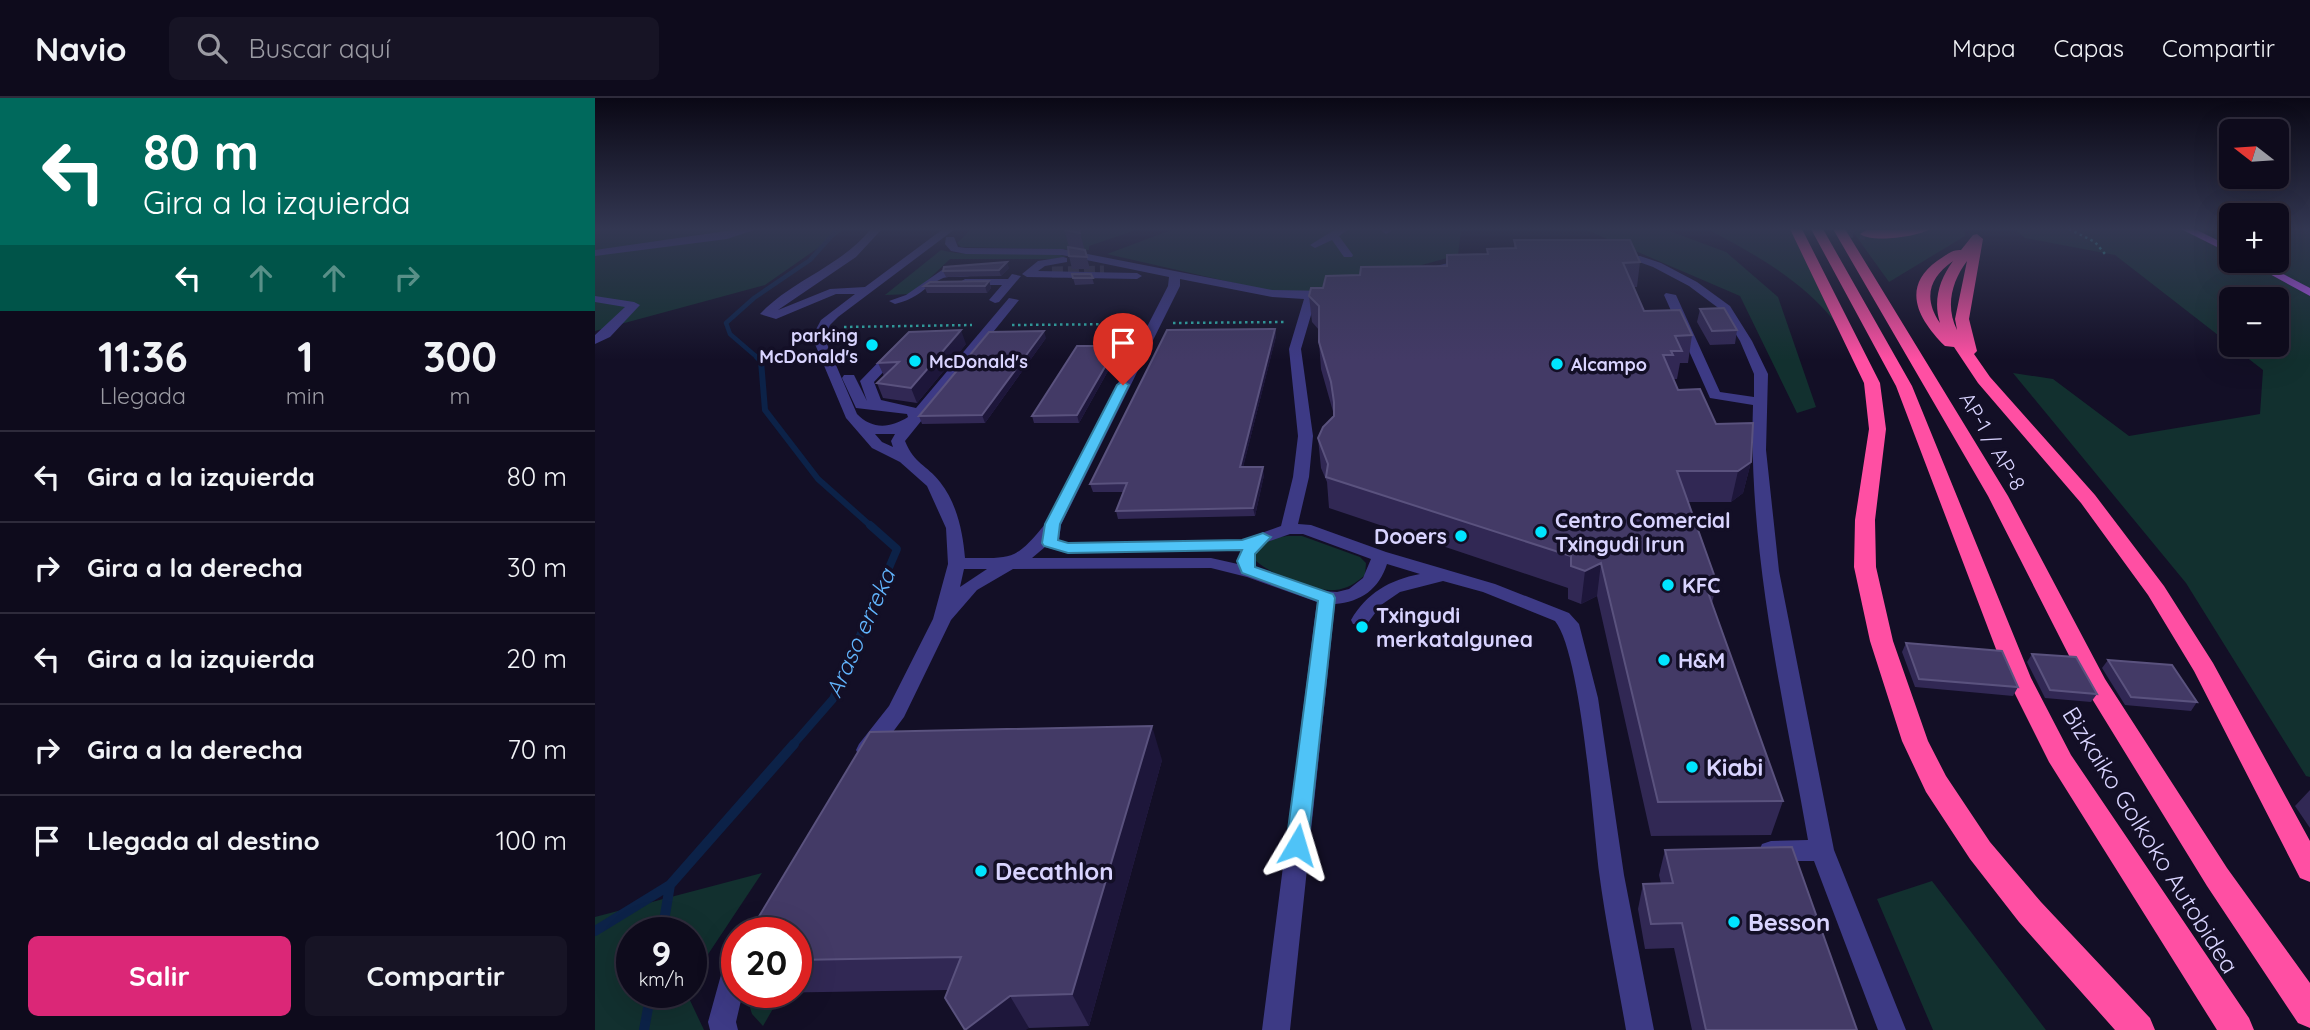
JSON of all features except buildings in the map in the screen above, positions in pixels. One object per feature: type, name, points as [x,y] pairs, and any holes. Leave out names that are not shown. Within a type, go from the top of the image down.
[{"type":"highway","points":[[1817,272],[1872,383],[1877,399],[1879,433],[1866,505],[1865,564],[1881,638],[1918,743],[1935,782],[1985,857],[2057,943],[2138,1030]]},
{"type":"highway","name":"Bizkaiko Golkoko Autobidea","points":[[1841,272],[1904,386],[2019,678],[2062,762],[2237,1030]]},
{"type":"highway","name":"AP-1 / AP-8","points":[[1865,272],[1998,496],[2095,682]]},
{"type":"highway","points":[[1931,272],[1922,293],[1925,314],[1935,328],[1972,364],[2088,499],[2156,591],[2205,669],[2310,869]]},
{"type":"highway","points":[[1951,272],[1948,277],[1943,310],[1948,327],[1972,364]]},
{"type":"highway","points":[[1971,272],[1962,318],[1972,364]]},
{"type":"highway","name":"Bizkaiko Golkoko Autobidea","points":[[2095,682],[2217,877],[2310,1011]]},
{"type":"main road","points":[[2273,273],[2310,293]]},
{"type":"street","points":[[829,272],[786,297],[766,314],[776,315],[834,291],[867,290]]},
{"type":"street","points":[[893,272],[867,290],[834,321],[830,339],[861,405],[909,410],[917,415]]},
{"type":"street","points":[[851,771],[897,711],[942,619],[957,564],[954,528],[934,484],[905,459],[877,445],[851,415],[818,337],[825,323],[849,316],[903,272]]},
{"type":"street","points":[[895,301],[910,297],[941,272]]},
{"type":"street","points":[[995,300],[1021,272]]},
{"type":"street","points":[[1022,272],[1033,276],[1125,274],[1310,298],[1345,290]]},
{"type":"street","points":[[1133,272],[1174,281]]},
{"type":"street","points":[[1144,272],[1174,281]]},
{"type":"street","points":[[1409,274],[1415,272]]},
{"type":"street","points":[[1671,272],[1726,307],[1761,374],[1759,450],[1770,571],[1822,850],[1892,1030]]},
{"type":"street","points":[[942,619],[971,586],[1035,550],[1053,524],[1174,281]]},
{"type":"street","points":[[1670,295],[1715,395],[1760,402]]},
{"type":"street","points":[[1288,529],[1298,492],[1305,421],[1297,382],[1295,347],[1297,332],[1310,298]]},
{"type":"street","points":[[595,299],[634,305],[615,326],[595,340]]},
{"type":"street","points":[[905,459],[898,441],[1013,300]]},
{"type":"street","points":[[904,344],[867,381],[870,397],[878,405],[917,415]]},
{"type":"street","points":[[865,428],[875,415],[896,409]]},
{"type":"street","points":[[865,428],[886,431],[917,415]]},
{"type":"street","points":[[1053,524],[1050,543],[1068,548],[1244,545],[1288,529],[1305,529],[1380,556],[1446,575],[1562,617],[1572,629],[1588,698],[1612,875],[1640,1030]]},
{"type":"street","points":[[1248,570],[1245,561],[1248,552],[1263,537]]},
{"type":"street","points":[[957,564],[1004,566],[1210,563],[1248,570],[1327,598],[1348,596],[1368,586],[1379,570],[1380,556]]},
{"type":"street","points":[[1360,620],[1365,610],[1391,587],[1404,582],[1446,575]]},
{"type":"street","points":[[1276,1030],[1327,598]]},
{"type":"street","points":[[1743,852],[1822,850]]},
{"type":"street","points":[[725,1030],[722,1022],[726,1008]]},
{"type":"path","points":[[834,321],[992,325],[1291,322]]},
{"type":"green space","points":[[595,272],[783,272],[765,285],[595,331]]},
{"type":"green space","points":[[913,272],[936,272],[913,294],[885,295]]},
{"type":"green space","points":[[1188,272],[1395,272],[1353,284],[1302,292],[1265,290]]},
{"type":"green space","points":[[1685,272],[1750,272],[1778,297],[1816,407],[1797,413],[1740,296]]},
{"type":"green space","points":[[1781,272],[1813,272],[1836,323],[1809,294]]},
{"type":"green space","points":[[1882,272],[1905,272],[1889,282]]},
{"type":"green space","points":[[2138,272],[2310,272],[2310,777],[2306,776],[2186,583],[2013,373],[2053,379],[2129,436],[2260,414],[2263,370],[2246,357],[2289,357],[2289,287],[2219,287],[2219,336]]},
{"type":"green space","points":[[1302,536],[1360,557],[1366,563],[1365,575],[1347,587],[1326,590],[1279,575],[1253,558],[1257,547],[1270,538]]},
{"type":"green space","points":[[762,873],[733,917],[721,917],[721,935],[707,956],[707,917],[616,917],[616,1008],[694,1008],[704,1030],[595,1030],[595,917]]},
{"type":"green space","points":[[1932,881],[2046,1030],[1933,1030],[1877,899]]},
{"type":"green space","points":[[750,1008],[773,1008],[763,1026]]},
{"type":"waterway","name":"Araso erreka","points":[[759,359],[730,334],[726,323],[754,298],[792,272]]},
{"type":"waterway","name":"Araso erreka","points":[[759,359],[765,410],[818,479],[872,527]]},
{"type":"waterway","name":"Araso erreka","points":[[792,746],[833,699],[897,549],[870,525]]},
{"type":"waterway","name":"Araso erreka","points":[[670,885],[794,744]]},
{"type":"waterway","name":"Araso erreka","points":[[595,931],[670,885]]},
{"type":"waterway","points":[[665,917],[670,885]]},
{"type":"waterway","points":[[644,1030],[648,1008]]},
{"type":"place","name":"parking McDonald's","points":[[872,345]]},
{"type":"place","name":"McDonald's","points":[[915,361]]},
{"type":"place","name":"Alcampo","points":[[1557,364]]},
{"type":"place","name":"Centro Comercial Txingudi Irun","points":[[1541,532]]},
{"type":"place","name":"Dooers","points":[[1461,536]]},
{"type":"place","name":"KFC","points":[[1668,585]]},
{"type":"place","name":"Txingudi merkatalgunea","points":[[1362,627]]},
{"type":"place","name":"H&M","points":[[1664,660]]},
{"type":"place","name":"Kiabi","points":[[1692,767]]},
{"type":"place","name":"Decathlon","points":[[981,871]]},
{"type":"place","name":"Besson","points":[[1734,922]]},
{"type":"route","points":[[1123,385],[1053,524],[1050,543],[1068,548],[1211,546],[1244,545],[1263,537],[1248,552],[1245,561],[1248,570],[1327,598],[1297,845]]}]
